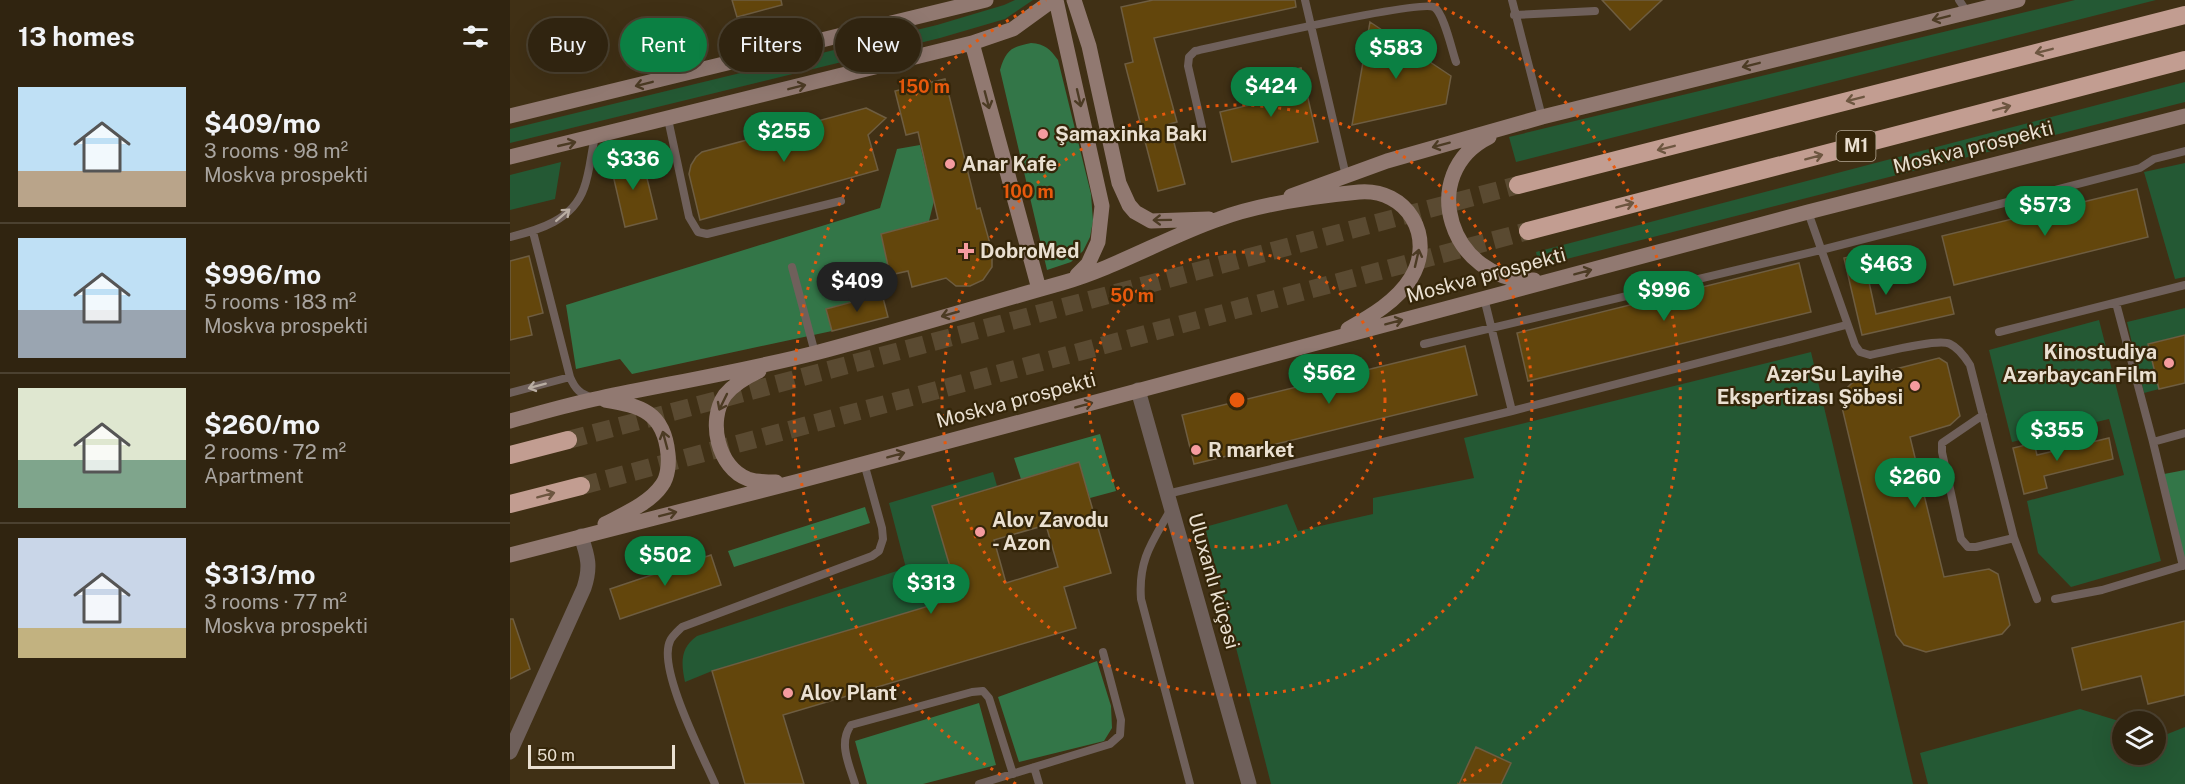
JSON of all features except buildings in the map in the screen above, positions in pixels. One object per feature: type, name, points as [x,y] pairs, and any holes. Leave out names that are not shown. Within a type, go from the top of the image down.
[{"type":"highway","name":"M1","points":[[1518,185],[2185,15]]},
{"type":"highway","name":"Moskva prospekti","points":[[1528,231],[2185,60]]},
{"type":"highway","points":[[510,455],[568,440]]},
{"type":"highway","points":[[510,504],[581,486]]},
{"type":"main road","points":[[510,116],[986,0]]},
{"type":"main road","points":[[510,157],[972,43],[1013,29],[1054,0],[1102,206],[1101,230],[1094,253],[1088,264],[1072,280]]},
{"type":"main road","points":[[1074,0],[1089,46],[1119,183],[1129,205],[1135,212],[1151,221],[1221,218]]},
{"type":"main road","points":[[510,421],[596,399],[815,353],[1072,280],[1221,218],[1262,207],[1387,160],[1963,6],[2018,0]]},
{"type":"main road","points":[[2100,37],[2185,7]]},
{"type":"main road","points":[[972,43],[1039,289]]},
{"type":"main road","name":"Moskva prospekti","points":[[799,481],[1808,212],[2185,116]]},
{"type":"main road","points":[[1510,127],[1483,140],[1467,152],[1456,171],[1450,191],[1450,217],[1458,240],[1473,259],[1487,270],[1502,277],[1520,280],[1559,279]]},
{"type":"main road","points":[[1262,207],[1374,192],[1389,196],[1405,207],[1413,219],[1420,242],[1420,256],[1412,276],[1388,303],[1333,339]]},
{"type":"main road","points":[[787,360],[744,378],[735,386],[725,396],[719,410],[716,427],[718,443],[724,457],[734,470],[747,478],[763,482],[799,481]]},
{"type":"main road","points":[[582,536],[651,497],[664,484],[669,462],[667,440],[658,421],[647,412],[632,405],[596,399]]},
{"type":"main road","points":[[510,555],[799,481]]},
{"type":"street","name":"Uluxanlı küçəsi","points":[[1138,390],[1249,784]]},
{"type":"street","points":[[510,752],[584,588],[589,572],[582,536]]},
{"type":"lane","points":[[1305,0],[1346,176]]},
{"type":"lane","points":[[1512,0],[1542,117]]},
{"type":"lane","points":[[1202,127],[1188,66],[1189,57],[1195,51],[1375,11],[1423,5],[1434,7],[1440,13],[1456,62]]},
{"type":"lane","points":[[1514,15],[1595,11]]},
{"type":"lane","points":[[668,119],[689,217],[698,232],[707,234],[841,201]]},
{"type":"lane","points":[[510,237],[533,232],[555,223],[573,207],[584,189],[595,137]]},
{"type":"lane","points":[[1424,344],[1821,250],[2140,168],[2154,159],[2185,151]]},
{"type":"lane","points":[[1808,212],[1846,325],[1860,352],[1870,354],[1933,343],[1949,343],[1961,352],[1970,365],[2014,538],[2037,599]]},
{"type":"lane","points":[[533,232],[570,377],[574,387],[582,394],[596,399]]},
{"type":"lane","points":[[792,267],[815,353]]},
{"type":"lane","points":[[1999,332],[2185,285]]},
{"type":"lane","points":[[1484,298],[1512,411]]},
{"type":"lane","points":[[2055,599],[2102,590],[2184,566],[2154,442],[2116,303]]},
{"type":"lane","points":[[1190,784],[1141,598],[1140,579],[1143,564],[1169,501],[1846,325]]},
{"type":"lane","points":[[510,393],[570,377]]},
{"type":"lane","points":[[1983,415],[1942,443],[1961,539],[1968,547],[1976,547],[2014,538]]},
{"type":"lane","points":[[2154,442],[2185,433]]},
{"type":"lane","points":[[715,784],[673,687],[668,663],[669,641],[682,627],[872,556],[879,551],[883,539],[882,528],[864,463]]},
{"type":"lane","points":[[979,784],[1110,744],[1120,735],[1121,720],[1103,652]]},
{"type":"lane","points":[[855,784],[844,749],[844,734],[851,724],[983,691],[989,698],[1013,774]]},
{"type":"lane","points":[[1035,767],[1039,784]]},
{"type":"green space","points":[[1015,0],[1033,0],[1005,19],[921,43],[921,29]]},
{"type":"green space","points":[[2075,0],[2156,0],[1516,162],[1509,137]]},
{"type":"green space","points":[[1031,43],[1047,48],[1058,60],[1091,194],[1093,221],[1090,237],[1083,251],[1071,262],[1047,270],[1000,70],[1010,50]]},
{"type":"green space","points":[[835,50],[835,64],[823,67],[823,53]]},
{"type":"green space","points":[[744,72],[801,72],[510,143],[510,129]]},
{"type":"green space","points":[[2185,82],[2185,102],[1539,266],[1536,252]]},
{"type":"green space","points":[[920,145],[934,201],[929,221],[881,234],[890,275],[882,294],[826,309],[832,331],[632,374],[620,359],[576,369],[566,305],[880,208],[897,149]]},
{"type":"green space","points":[[561,162],[555,199],[510,210],[510,175]]},
{"type":"green space","points":[[2185,163],[2185,277],[2175,279],[2144,172]]},
{"type":"green space","points":[[2185,308],[2185,335],[2148,344],[2159,389],[2144,393],[2127,322]]},
{"type":"green space","points":[[2099,320],[2161,561],[2071,587],[2038,553],[2027,501],[2124,475],[2109,419],[2012,442],[1989,350]]},
{"type":"green space","points":[[1811,352],[1913,784],[1271,784],[1205,527],[1287,504],[1298,531],[1373,514],[1373,498],[1474,478],[1464,438]]},
{"type":"green space","points":[[1100,434],[1116,491],[1090,498],[1078,462],[1021,479],[1014,458]]},
{"type":"green space","points":[[2185,470],[2185,557],[2183,557],[2164,474]]},
{"type":"green space","points":[[993,472],[997,486],[932,506],[959,597],[712,671],[685,682],[683,656],[687,646],[697,636],[906,568],[889,503]]},
{"type":"green space","points":[[865,507],[870,523],[734,567],[728,551]]},
{"type":"green space","points":[[1097,661],[1111,706],[1112,728],[1104,741],[1019,762],[998,697]]},
{"type":"green space","points":[[979,703],[996,765],[923,784],[867,784],[855,741]]},
{"type":"green space","points":[[2080,709],[2112,719],[2112,765],[2166,765],[2166,735],[2185,727],[2185,784],[1928,784],[1920,753]]},
{"type":"tunnel","points":[[568,440],[1518,185]]},
{"type":"tunnel","points":[[581,486],[1528,231]]},
{"type":"place","name":"Şamaxinka Bakı","points":[[1043,134]]},
{"type":"place","name":"Anar Kafe","points":[[950,164]]},
{"type":"place","name":"DobroMed","points":[[966,251]]},
{"type":"place","name":"Kinostudiya AzərbaycanFilm","points":[[2169,363]]},
{"type":"place","name":"AzərSu Layihə Ekspertizası Şöbəsi","points":[[1915,386]]},
{"type":"place","name":"R market","points":[[1196,450]]},
{"type":"place","name":"Alov Zavodu - Azon","points":[[980,532]]},
{"type":"place","name":"Alov Plant","points":[[788,693]]}]
